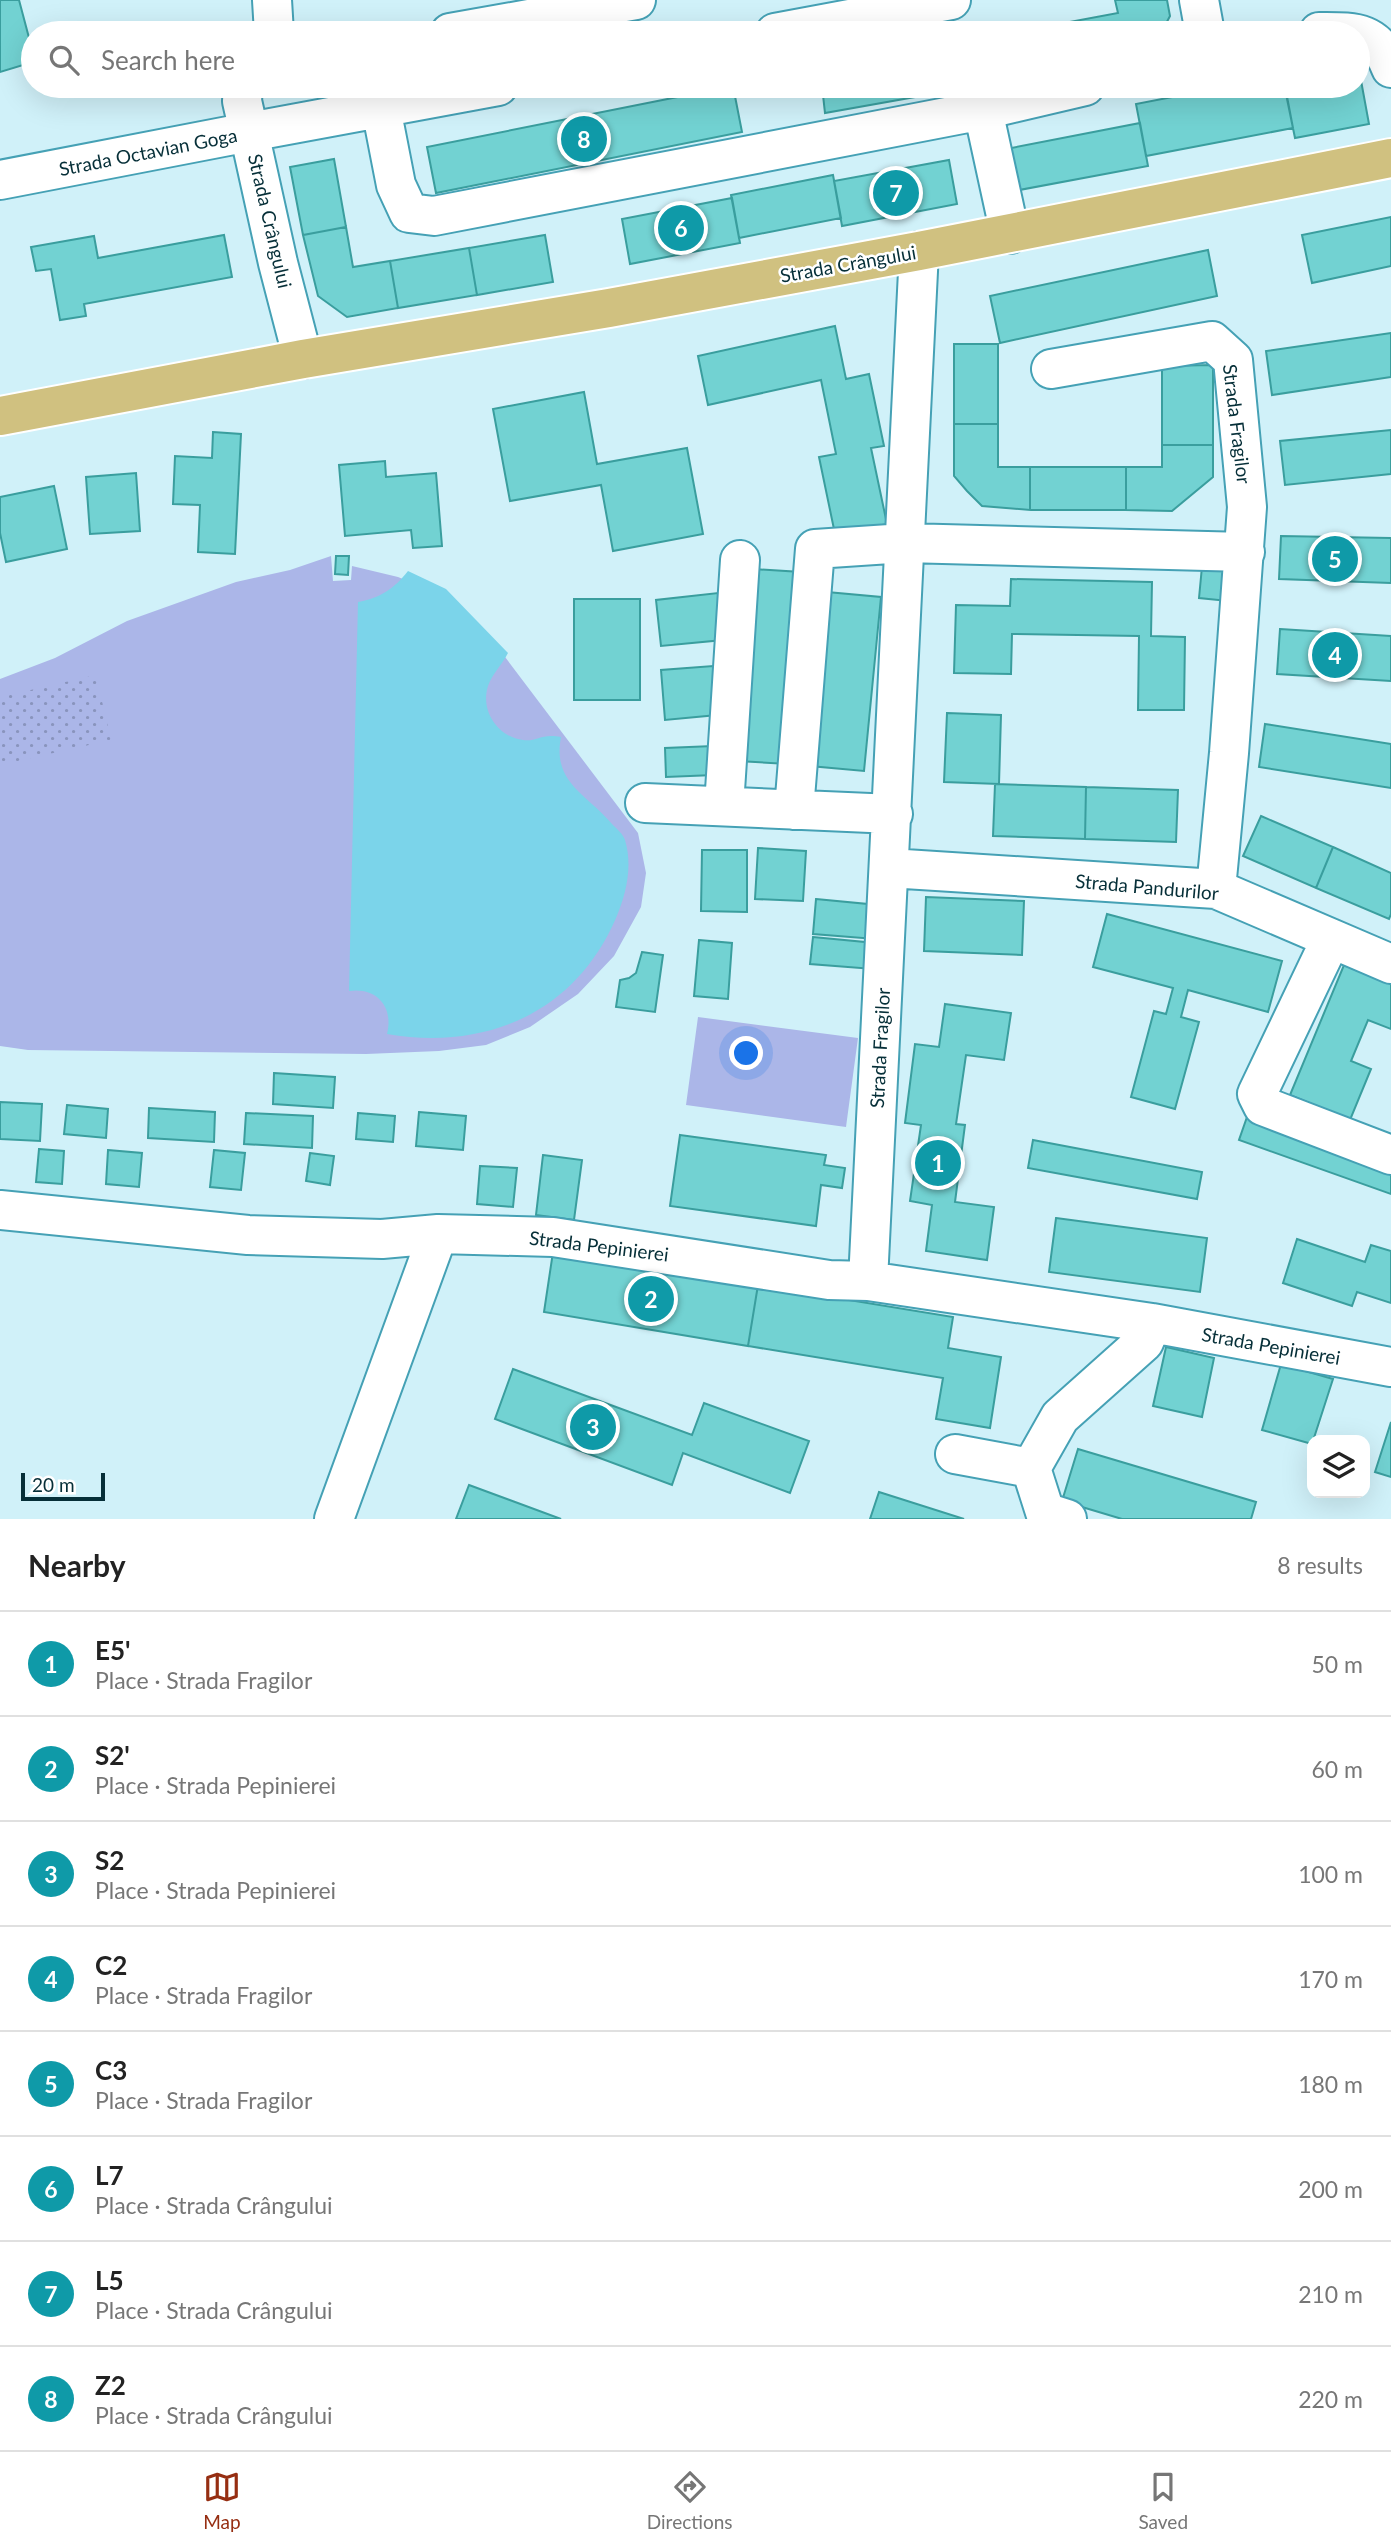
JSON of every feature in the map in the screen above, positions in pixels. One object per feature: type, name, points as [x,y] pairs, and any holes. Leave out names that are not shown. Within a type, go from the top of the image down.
[{"type":"main road","name":"Strada Crângului","points":[[0,416],[303,359],[620,306],[919,251],[1391,158]]},
{"type":"street","points":[[272,0],[273,21]]},
{"type":"street","points":[[518,21],[636,0]]},
{"type":"street","points":[[839,21],[951,0]]},
{"type":"street","points":[[1199,0],[1203,21]]},
{"type":"street","points":[[1370,38],[1391,68]]},
{"type":"street","name":"Strada Octavian Goga","points":[[0,180],[250,132],[242,98]]},
{"type":"street","name":"Strada Crângului","points":[[303,359],[278,263],[250,132],[435,98]]},
{"type":"street","points":[[382,108],[396,185],[409,213],[434,216],[1034,98]]},
{"type":"street","points":[[983,110],[1010,234]]},
{"type":"street","name":"Strada Fragilor","points":[[868,1281],[919,251]]},
{"type":"street","name":"Strada Fragilor","points":[[1051,369],[1212,341],[1233,360],[1247,507],[1216,889]]},
{"type":"street","points":[[794,810],[815,549],[905,543],[1244,552]]},
{"type":"street","points":[[724,806],[740,560]]},
{"type":"street","points":[[645,803],[893,814]]},
{"type":"street","name":"Strada Pandurilor","points":[[889,868],[1216,889],[1391,964]]},
{"type":"street","points":[[1331,939],[1257,1094],[1263,1106],[1391,1155]]},
{"type":"street","name":"Strada Pepinierei","points":[[0,1210],[248,1234],[382,1239],[438,1234],[553,1237],[829,1280],[868,1281],[1152,1323],[1391,1367]]},
{"type":"street","points":[[334,1519],[438,1234]]},
{"type":"street","points":[[1067,1519],[1045,1512],[1031,1468],[1060,1417],[1144,1342],[1152,1323]]},
{"type":"street","points":[[955,1454],[1031,1468]]},
{"type":"shaded area","points":[[331,556],[333,581],[351,580],[352,566],[398,577],[444,596],[499,649],[638,833],[646,873],[641,907],[614,956],[578,994],[530,1027],[486,1045],[439,1051],[366,1054],[28,1050],[0,1046],[0,679],[55,658],[127,621],[236,582],[290,570]]},
{"type":"shaded area","points":[[408,571],[446,589],[508,653],[492,677],[486,695],[493,721],[514,738],[532,740],[549,736],[561,737],[560,753],[567,777],[621,834],[627,850],[627,880],[616,918],[598,951],[577,979],[552,1001],[523,1018],[492,1030],[459,1036],[424,1038],[387,1034],[388,1015],[381,1001],[367,992],[349,991],[358,602],[386,592]]},
{"type":"shaded area","points":[[96,675],[111,740],[0,765],[0,697]]},
{"type":"shaded area","points":[[698,1017],[858,1038],[846,1127],[686,1105]]},
{"type":"building","points":[[0,0],[19,0],[25,21],[21,21],[21,66],[0,72]]},
{"type":"building","points":[[1115,0],[1167,0],[1170,16],[1167,21],[1075,21],[1118,13]]},
{"type":"building","points":[[673,98],[735,98],[742,132],[436,193],[427,147]]},
{"type":"building","points":[[823,98],[909,98],[825,113]]},
{"type":"building","points":[[1167,98],[1287,98],[1293,128],[1146,156],[1136,104]]},
{"type":"building","points":[[1287,98],[1364,98],[1369,124],[1295,138]]},
{"type":"building","points":[[1140,123],[1148,166],[1014,191],[1006,149]]},
{"type":"building","points":[[334,159],[346,227],[303,235],[290,167]]},
{"type":"building","points":[[949,160],[957,204],[842,226],[834,181]]},
{"type":"building","points":[[833,175],[841,218],[739,238],[731,195]]},
{"type":"building","points":[[732,198],[740,243],[630,264],[622,219]]},
{"type":"building","points":[[1391,217],[1391,266],[1312,283],[1302,235]]},
{"type":"building","points":[[346,227],[353,267],[390,261],[398,308],[347,317],[318,296],[303,235]]},
{"type":"building","points":[[224,235],[232,277],[84,304],[86,316],[60,320],[51,269],[36,271],[31,247],[94,236],[98,258]]},
{"type":"building","points":[[545,235],[553,282],[477,295],[469,248]]},
{"type":"building","points":[[469,248],[477,295],[398,308],[390,261]]},
{"type":"building","points":[[1208,250],[1217,296],[1000,343],[990,296]]},
{"type":"building","points":[[835,326],[846,379],[869,374],[884,446],[871,448],[887,524],[835,534],[819,457],[836,454],[821,380],[708,405],[698,356]]},
{"type":"building","points":[[1391,333],[1391,377],[1272,395],[1266,351]]},
{"type":"building","points":[[954,344],[998,344],[998,424],[954,424]]},
{"type":"building","points":[[1213,365],[1213,445],[1162,445],[1162,366]]},
{"type":"building","points":[[584,392],[597,464],[687,448],[703,534],[613,551],[601,485],[510,501],[493,409]]},
{"type":"building","points":[[954,424],[998,424],[998,467],[1030,467],[1030,510],[982,506],[967,491],[954,476]]},
{"type":"building","points":[[1391,430],[1391,474],[1285,485],[1280,441]]},
{"type":"building","points":[[213,432],[241,434],[235,554],[198,552],[200,505],[173,504],[175,456],[212,458]]},
{"type":"building","points":[[1162,445],[1213,445],[1213,477],[1172,511],[1126,510],[1126,467],[1162,467]]},
{"type":"building","points":[[385,461],[386,477],[436,473],[442,546],[413,548],[411,530],[345,536],[339,465]]},
{"type":"building","points":[[1030,467],[1126,467],[1126,510],[1030,510]]},
{"type":"building","points":[[136,473],[140,531],[90,534],[86,477]]},
{"type":"building","points":[[54,486],[67,549],[6,562],[0,533],[0,497]]},
{"type":"building","points":[[1281,536],[1391,538],[1391,583],[1279,579]]},
{"type":"building","points":[[336,556],[349,556],[348,575],[335,574]]},
{"type":"building","points":[[1203,556],[1233,559],[1228,601],[1199,598]]},
{"type":"building","points":[[753,569],[801,572],[787,764],[738,761]]},
{"type":"building","points":[[1011,579],[1152,582],[1151,636],[1185,637],[1184,710],[1138,710],[1139,636],[1012,634],[1011,674],[954,673],[956,605],[1010,606]]},
{"type":"building","points":[[827,592],[881,597],[864,771],[810,766]]},
{"type":"building","points":[[718,593],[723,640],[661,646],[656,600]]},
{"type":"building","points":[[574,599],[640,599],[640,700],[574,700]]},
{"type":"building","points":[[1280,629],[1391,636],[1391,681],[1277,674]]},
{"type":"building","points":[[713,666],[717,715],[665,720],[661,670]]},
{"type":"building","points":[[947,713],[1001,715],[999,784],[944,782]]},
{"type":"building","points":[[1265,724],[1391,744],[1391,788],[1259,767]]},
{"type":"building","points":[[713,746],[714,775],[666,777],[665,748]]},
{"type":"building","points":[[995,784],[1086,787],[1085,839],[993,836]]},
{"type":"building","points":[[1086,787],[1178,790],[1176,842],[1085,839]]},
{"type":"building","points":[[1261,816],[1333,847],[1316,888],[1243,856]]},
{"type":"building","points":[[1333,847],[1391,873],[1389,919],[1316,888]]},
{"type":"building","points":[[758,848],[806,851],[803,901],[755,899]]},
{"type":"building","points":[[702,850],[747,850],[747,912],[701,911]]},
{"type":"building","points":[[926,897],[1024,901],[1022,955],[924,951]]},
{"type":"building","points":[[816,899],[878,905],[875,939],[813,934]]},
{"type":"building","points":[[1107,914],[1282,961],[1268,1012],[1188,990],[1181,1017],[1199,1022],[1175,1109],[1131,1097],[1154,1011],[1166,1014],[1173,988],[1093,967]]},
{"type":"building","points":[[813,937],[875,943],[873,969],[810,964]]},
{"type":"building","points":[[699,940],[732,943],[728,999],[694,996]]},
{"type":"building","points":[[642,952],[663,955],[655,1012],[616,1007],[620,980],[636,973]]},
{"type":"building","points":[[1344,965],[1391,984],[1391,1029],[1368,1020],[1351,1061],[1371,1069],[1350,1120],[1290,1095]]},
{"type":"building","points":[[945,1004],[1011,1013],[1004,1060],[966,1055],[956,1124],[965,1125],[955,1202],[994,1207],[987,1260],[926,1251],[932,1205],[910,1201],[921,1125],[905,1123],[915,1044],[939,1047]]},
{"type":"building","points":[[274,1073],[335,1077],[333,1108],[273,1104]]},
{"type":"building","points":[[0,1102],[42,1104],[40,1141],[0,1139]]},
{"type":"building","points":[[67,1105],[108,1109],[106,1138],[64,1134]]},
{"type":"building","points":[[149,1108],[215,1112],[214,1142],[148,1138]]},
{"type":"building","points":[[419,1112],[466,1116],[463,1150],[416,1146]]},
{"type":"building","points":[[246,1113],[313,1116],[312,1148],[244,1144]]},
{"type":"building","points":[[358,1113],[395,1116],[393,1142],[356,1139]]},
{"type":"building","points":[[1247,1117],[1391,1168],[1391,1194],[1239,1140]]},
{"type":"building","points":[[680,1135],[826,1155],[824,1165],[845,1168],[842,1188],[821,1185],[816,1226],[670,1206]]},
{"type":"building","points":[[1033,1140],[1202,1172],[1197,1199],[1028,1168]]},
{"type":"building","points":[[39,1149],[64,1151],[62,1184],[36,1182]]},
{"type":"building","points":[[108,1150],[142,1153],[139,1187],[106,1184]]},
{"type":"building","points":[[214,1150],[245,1153],[241,1190],[210,1187]]},
{"type":"building","points":[[310,1153],[334,1156],[330,1185],[306,1181]]},
{"type":"building","points":[[543,1155],[582,1160],[574,1220],[536,1215]]},
{"type":"building","points":[[480,1166],[517,1168],[513,1207],[477,1204]]},
{"type":"building","points":[[1056,1218],[1207,1238],[1200,1292],[1049,1272]]},
{"type":"building","points":[[1297,1239],[1365,1262],[1371,1245],[1391,1251],[1391,1303],[1357,1292],[1352,1306],[1283,1283]]},
{"type":"building","points":[[553,1252],[758,1285],[748,1346],[544,1312]]},
{"type":"building","points":[[758,1285],[953,1317],[948,1348],[1001,1357],[990,1428],[936,1419],[943,1378],[748,1346]]},
{"type":"building","points":[[1166,1347],[1214,1358],[1202,1417],[1153,1406]]},
{"type":"building","points":[[1281,1364],[1333,1379],[1315,1435],[1307,1435],[1307,1443],[1262,1430]]},
{"type":"building","points":[[513,1369],[692,1435],[704,1403],[809,1441],[790,1493],[683,1453],[672,1485],[495,1419]]},
{"type":"building","points":[[1391,1422],[1391,1477],[1375,1472]]},
{"type":"building","points":[[1078,1449],[1256,1502],[1251,1519],[1122,1519],[1062,1501]]},
{"type":"building","points":[[469,1485],[561,1519],[456,1519]]},
{"type":"building","points":[[879,1492],[964,1519],[870,1519]]},
{"type":"place","name":"Z2","points":[[584,139]]},
{"type":"place","name":"L5","points":[[896,193]]},
{"type":"place","name":"L7","points":[[681,228]]},
{"type":"place","name":"C3","points":[[1335,559]]},
{"type":"place","name":"C2","points":[[1335,655]]},
{"type":"place","name":"E5'","points":[[938,1163]]},
{"type":"place","name":"S2'","points":[[651,1299]]},
{"type":"place","name":"S2","points":[[593,1427]]}]
